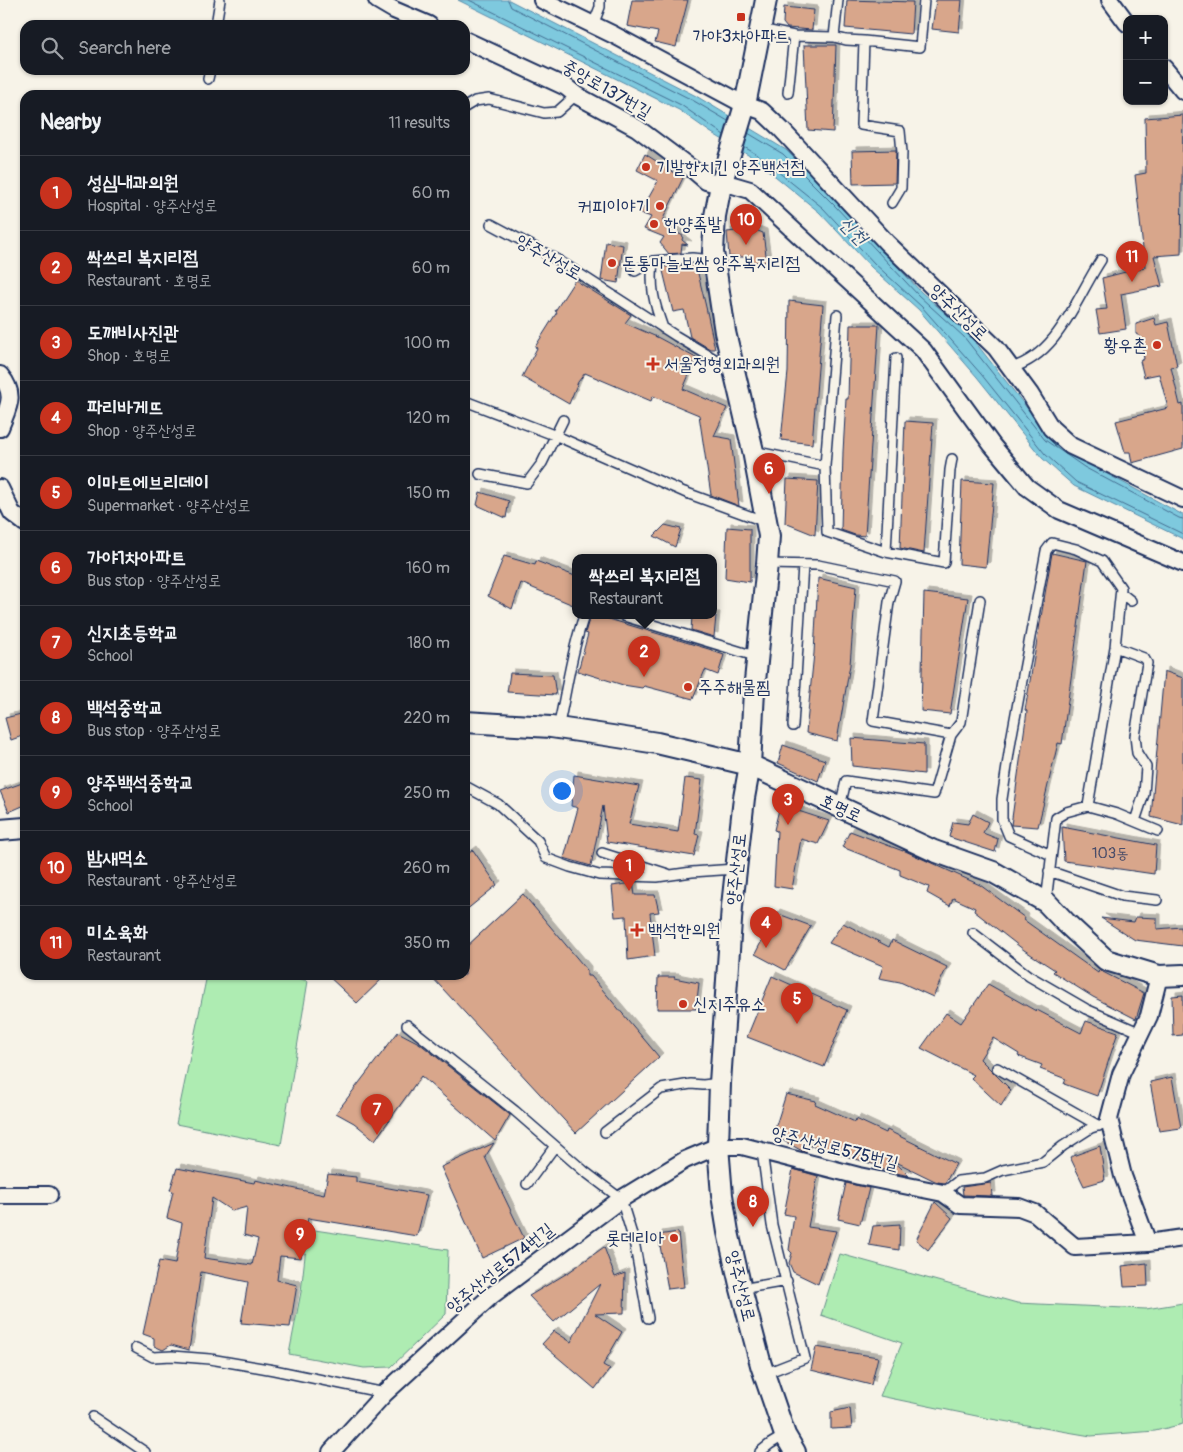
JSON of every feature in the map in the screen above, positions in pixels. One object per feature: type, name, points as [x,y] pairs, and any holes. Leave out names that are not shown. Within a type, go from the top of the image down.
[{"type":"street","points":[[377,0],[394,10],[418,20]]},
{"type":"street","name":"양주산성로","points":[[542,0],[593,25],[744,110],[762,111],[887,243],[996,348],[1030,394],[1050,428],[1071,446],[1183,499]]},
{"type":"street","points":[[744,110],[766,0]]},
{"type":"street","points":[[1110,0],[1123,17]]},
{"type":"street","name":"중앙로137번길","points":[[470,42],[566,87],[576,95],[637,128],[706,181],[723,179],[733,185],[750,190],[923,350],[992,445],[1027,487],[1059,510],[1183,563]]},
{"type":"street","points":[[1168,73],[1183,91]]},
{"type":"street","name":"양주산성로","points":[[744,110],[723,179],[715,216],[713,252],[725,332],[753,451],[769,536],[768,564],[754,691],[750,765],[736,869],[720,1083],[718,1146],[725,1213],[740,1289],[764,1374],[790,1444]]},
{"type":"street","points":[[0,375],[8,384],[10,394],[9,407],[0,428]]},
{"type":"street","points":[[0,488],[12,513],[20,519]]},
{"type":"street","name":"호명로","points":[[470,722],[558,728],[657,743],[750,765],[934,852],[994,872],[1046,902],[1106,960],[1159,976],[1183,975]]},
{"type":"street","points":[[0,830],[20,828]]},
{"type":"street","points":[[1148,1242],[1105,1124],[1109,1119],[1121,1074],[1149,1016],[1159,976]]},
{"type":"street","name":"양주산성로575번길","points":[[718,1146],[742,1146],[859,1176],[943,1193],[960,1205],[1020,1207],[1035,1213],[1075,1247],[1183,1238]]},
{"type":"street","name":"양주산성로574번길","points":[[331,1452],[385,1393],[491,1296],[621,1199],[685,1160],[718,1146]]},
{"type":"street","points":[[0,1195],[48,1195]]},
{"type":"lane","points":[[217,20],[220,0]]},
{"type":"lane","points":[[593,25],[600,7],[600,0]]},
{"type":"lane","points":[[834,38],[838,0]]},
{"type":"lane","points":[[760,29],[794,36],[920,47],[924,0]]},
{"type":"lane","points":[[788,93],[794,36]]},
{"type":"lane","points":[[864,41],[861,125],[900,131],[902,152],[901,188],[892,203]]},
{"type":"lane","points":[[470,104],[475,101],[489,99],[544,113],[556,112],[576,95]]},
{"type":"lane","name":"양주산성로","points":[[491,224],[558,260],[663,328],[733,370]]},
{"type":"lane","points":[[635,271],[653,261],[692,258],[714,260]]},
{"type":"lane","points":[[1011,368],[1021,365],[1040,353],[1066,323],[1101,260]]},
{"type":"lane","points":[[653,261],[654,302],[663,328]]},
{"type":"lane","points":[[837,315],[825,466],[827,532],[886,552],[944,563],[952,459]]},
{"type":"lane","points":[[886,552],[896,358]]},
{"type":"lane","points":[[470,403],[556,436],[684,492],[766,522]]},
{"type":"lane","points":[[480,474],[526,483],[542,463],[564,420]]},
{"type":"lane","points":[[753,451],[825,466]]},
{"type":"lane","points":[[1051,855],[1009,836],[1002,819],[1002,799],[1046,551],[1052,543],[1076,549],[1102,561],[1121,588],[1116,647],[1088,806]]},
{"type":"lane","points":[[768,564],[818,565],[895,582],[889,602],[873,721],[951,735]]},
{"type":"lane","points":[[793,726],[803,565]]},
{"type":"lane","points":[[1120,593],[1131,601]]},
{"type":"lane","points":[[840,807],[846,781],[934,794],[951,735],[961,722],[980,600]]},
{"type":"lane","points":[[558,728],[576,639],[583,619]]},
{"type":"lane","points":[[634,619],[758,657]]},
{"type":"lane","points":[[1116,647],[1144,658],[1147,664],[1135,736],[1137,753],[1146,767],[1144,794],[1134,822]]},
{"type":"lane","points":[[470,789],[498,804],[538,841],[546,858],[570,867],[599,875],[658,877],[736,869]]},
{"type":"lane","points":[[1046,902],[1056,818],[1066,812],[1088,806],[1158,831]]},
{"type":"lane","points":[[602,853],[670,875]]},
{"type":"lane","points":[[1049,870],[1122,896],[1157,900]]},
{"type":"lane","points":[[973,933],[1029,976],[1086,1009],[1141,1033]]},
{"type":"lane","points":[[407,1025],[515,1111],[584,1171],[621,1199],[634,1241],[648,1318]]},
{"type":"lane","points":[[997,1068],[1105,1124]]},
{"type":"lane","points":[[605,1132],[661,1089],[691,1084],[720,1083]]},
{"type":"lane","points":[[943,1193],[958,1181],[985,1178],[1003,1170],[1043,1162],[1091,1128],[1105,1124]]},
{"type":"lane","points":[[527,1184],[555,1146]]},
{"type":"lane","points":[[762,1151],[772,1225],[805,1358],[764,1374]]},
{"type":"lane","points":[[740,1289],[787,1281]]},
{"type":"lane","points":[[136,1348],[153,1357],[172,1356],[210,1359],[385,1393]]},
{"type":"lane","points":[[93,1417],[145,1452]]},
{"type":"lane","points":[[760,1452],[770,1444],[790,1444]]},
{"type":"green space","points":[[206,980],[308,981],[281,1145],[176,1124]]},
{"type":"green space","points":[[308,1229],[448,1250],[446,1314],[391,1367],[364,1368],[289,1354],[301,1292]]},
{"type":"green space","points":[[840,1254],[1017,1303],[1146,1309],[1183,1303],[1183,1424],[1155,1431],[1091,1436],[991,1419],[880,1396],[902,1343],[821,1315]]},
{"type":"water","name":"신천","points":[[458,0],[509,0],[696,96],[786,150],[839,203],[921,292],[968,333],[1049,436],[1087,463],[1183,515],[1183,539],[1074,486],[1042,458],[977,377],[919,310],[871,267],[819,212],[753,158],[710,132],[679,110]]},
{"type":"building","points":[[632,0],[688,0],[676,47],[655,42],[658,32],[627,26]]},
{"type":"building","points":[[847,0],[913,2],[911,34],[845,28]]},
{"type":"building","points":[[936,0],[962,0],[959,32],[932,29]]},
{"type":"building","points":[[784,7],[814,10],[812,30],[787,28],[783,23]]},
{"type":"building","points":[[804,45],[836,45],[833,132],[808,130]]},
{"type":"building","points":[[1183,115],[1181,254],[1154,256],[1162,286],[1121,294],[1126,329],[1100,333],[1096,310],[1107,309],[1102,278],[1145,267],[1135,175],[1146,173],[1145,118]]},
{"type":"building","points":[[896,150],[895,183],[853,184],[852,151]]},
{"type":"building","points":[[645,154],[683,178],[662,221],[669,228],[683,236],[682,240],[688,245],[682,244],[681,253],[669,254],[660,243],[664,237],[644,229],[651,217],[640,213],[658,181],[637,170]]},
{"type":"building","points":[[753,229],[763,233],[767,262],[747,262],[746,257],[729,257],[727,232]]},
{"type":"building","name":"돈통마늘보쌈 양주복지리점","points":[[606,242],[623,245],[618,283],[601,280]]},
{"type":"building","points":[[696,265],[715,349],[710,349],[690,337],[684,310],[673,312],[662,267]]},
{"type":"building","points":[[575,280],[631,315],[625,323],[659,338],[696,358],[683,389],[727,408],[714,436],[731,439],[739,506],[711,495],[699,415],[653,396],[651,401],[585,373],[578,382],[569,404],[522,377],[537,348],[535,347]]},
{"type":"building","points":[[789,301],[823,305],[812,444],[781,440],[788,372]]},
{"type":"building","points":[[1154,318],[1156,325],[1168,322],[1177,366],[1171,367],[1180,405],[1183,404],[1183,449],[1132,463],[1130,452],[1125,452],[1116,421],[1168,408],[1159,374],[1144,377],[1140,361],[1144,359],[1141,337],[1136,334],[1136,324]]},
{"type":"building","points":[[850,325],[879,325],[865,536],[841,530]]},
{"type":"building","points":[[905,421],[933,423],[924,553],[900,548]]},
{"type":"building","points":[[787,479],[818,481],[815,535],[785,523]]},
{"type":"building","points":[[962,481],[994,483],[986,567],[959,564]]},
{"type":"building","points":[[480,492],[509,501],[506,518],[477,505]]},
{"type":"building","points":[[665,525],[681,529],[675,547],[654,536]]},
{"type":"building","points":[[727,527],[750,529],[750,582],[725,578]]},
{"type":"building","points":[[1052,553],[1087,561],[1062,744],[1058,743],[1038,827],[1011,825],[1027,711],[1025,710]]},
{"type":"building","points":[[504,556],[535,565],[536,561],[572,575],[572,605],[521,583],[512,609],[488,596]]},
{"type":"building","points":[[818,578],[856,587],[850,665],[837,741],[806,733],[814,653]]},
{"type":"building","points":[[924,593],[968,598],[950,714],[921,711]]},
{"type":"building","points":[[589,619],[609,619],[724,655],[718,675],[705,670],[693,699],[644,686],[642,688],[623,685],[578,671],[588,634],[585,633]]},
{"type":"building","points":[[692,619],[716,619],[714,637],[691,630]]},
{"type":"building","points":[[1164,671],[1183,678],[1183,825],[1151,817]]},
{"type":"building","points":[[510,673],[553,675],[556,695],[507,692]]},
{"type":"building","points":[[20,714],[20,737],[11,740],[5,718]]},
{"type":"building","points":[[851,738],[924,744],[924,774],[852,766]]},
{"type":"building","points":[[783,745],[825,760],[818,781],[778,763]]},
{"type":"building","points":[[574,775],[639,786],[629,824],[678,832],[685,778],[702,780],[695,834],[699,835],[694,856],[607,842],[603,806],[591,866],[564,858],[578,808],[571,806]]},
{"type":"building","points":[[20,784],[20,807],[9,812],[0,791]]},
{"type":"building","points":[[780,805],[829,821],[818,844],[801,839],[792,889],[774,886],[777,831],[774,830]]},
{"type":"building","points":[[973,814],[988,822],[983,833],[998,839],[995,852],[949,837],[953,822],[968,824]]},
{"type":"building","points":[[1062,827],[1156,845],[1154,874],[1064,861]]},
{"type":"building","points":[[850,831],[903,850],[980,885],[1025,918],[1024,920],[1098,973],[1099,970],[1144,993],[1136,1019],[1093,997],[1053,972],[1055,970],[1024,950],[974,911],[975,908],[953,898],[950,906],[927,893],[929,887],[900,875],[900,870],[842,847]]},
{"type":"building","points":[[473,850],[497,885],[470,907],[470,852]]},
{"type":"building","points":[[633,883],[635,895],[655,895],[659,912],[650,913],[655,956],[628,960],[626,916],[615,917],[612,886]]},
{"type":"building","points":[[523,894],[587,970],[587,976],[591,976],[659,1057],[576,1133],[435,980],[470,980],[470,943]]},
{"type":"building","points":[[776,913],[811,926],[785,970],[755,954]]},
{"type":"building","points":[[1136,917],[1157,918],[1157,929],[1181,927],[1183,946],[1135,940],[1101,918],[1134,922]]},
{"type":"building","points":[[843,923],[889,947],[892,940],[947,967],[933,997],[900,982],[879,978],[883,966],[829,943]]},
{"type":"building","points":[[772,976],[847,1010],[824,1067],[747,1037]]},
{"type":"building","points":[[658,977],[675,977],[699,983],[696,1009],[657,1009]]},
{"type":"building","points":[[332,980],[381,980],[357,1003]]},
{"type":"building","points":[[988,984],[1036,1011],[1081,1033],[1086,1021],[1118,1032],[1097,1096],[1064,1084],[1066,1079],[1040,1069],[1042,1065],[1018,1056],[1019,1054],[993,1038],[980,1059],[1011,1090],[1001,1106],[971,1078],[974,1075],[921,1048],[946,1013],[961,1023]]},
{"type":"building","points":[[1183,995],[1183,1035],[1173,1036],[1172,996]]},
{"type":"building","points":[[398,1032],[419,1043],[510,1115],[495,1141],[421,1076],[375,1140],[354,1123],[336,1113]]},
{"type":"building","points":[[1172,1077],[1181,1128],[1159,1131],[1150,1082]]},
{"type":"building","points":[[786,1094],[816,1101],[815,1104],[855,1122],[856,1119],[886,1133],[887,1130],[956,1164],[945,1183],[937,1182],[894,1161],[909,1176],[875,1168],[876,1165],[808,1145],[806,1152],[804,1152],[773,1135]]},
{"type":"building","points":[[494,1143],[485,1157],[524,1238],[482,1258],[441,1167]]},
{"type":"building","points":[[1100,1146],[1105,1180],[1084,1186],[1070,1157]]},
{"type":"building","points":[[177,1168],[254,1183],[255,1180],[324,1195],[328,1174],[356,1177],[356,1182],[427,1195],[417,1236],[308,1218],[301,1258],[280,1256],[277,1280],[297,1285],[290,1327],[241,1323],[248,1282],[201,1272],[189,1350],[171,1345],[163,1350],[154,1346],[154,1338],[143,1334],[159,1261],[175,1264],[182,1223],[167,1218],[173,1191],[170,1190]],"holes":[[[212,1198],[232,1211],[247,1207],[244,1235],[258,1239],[252,1265],[204,1258]]]},
{"type":"building","points":[[793,1169],[818,1176],[808,1227],[836,1231],[818,1284],[793,1272],[789,1263],[792,1253],[789,1250],[794,1216],[784,1214]]},
{"type":"building","points":[[846,1183],[869,1188],[860,1224],[838,1219]]},
{"type":"building","points":[[991,1183],[992,1196],[963,1195],[962,1187]]},
{"type":"building","points":[[935,1202],[952,1218],[928,1250],[916,1240]]},
{"type":"building","points":[[900,1224],[899,1250],[869,1245],[873,1226]]},
{"type":"building","points":[[678,1232],[684,1287],[668,1289],[658,1235]]},
{"type":"building","points":[[604,1247],[615,1277],[625,1273],[624,1313],[595,1314],[622,1332],[603,1365],[610,1369],[595,1389],[542,1344],[554,1331],[571,1342],[600,1284],[554,1322],[529,1296],[569,1272]]},
{"type":"building","points":[[1147,1263],[1148,1286],[1124,1287],[1122,1266]]},
{"type":"building","points":[[816,1347],[878,1357],[871,1385],[811,1370]]},
{"type":"building","points":[[850,1408],[852,1428],[831,1429],[831,1412]]},
{"type":"place","name":"가야3차아파트","points":[[741,17]]},
{"type":"place","name":"기발한치킨 양주백석점","points":[[646,167]]},
{"type":"place","name":"커피이야기","points":[[660,206]]},
{"type":"place","name":"한양족발","points":[[654,224]]},
{"type":"place","name":"밤새먹소","points":[[746,245]]},
{"type":"place","name":"돈통마늘보쌈 양주복지리점","points":[[612,263]]},
{"type":"place","name":"미소육화","points":[[1132,282]]},
{"type":"place","name":"황우촌","points":[[1157,345]]},
{"type":"place","name":"서울정형외과의원","points":[[653,364]]},
{"type":"place","name":"가야1차아파트","points":[[769,494]]},
{"type":"place","name":"싹쓰리 복지리점","points":[[644,677]]},
{"type":"place","name":"주주해물찜","points":[[688,687]]},
{"type":"place","name":"도깨비사진관","points":[[788,825]]},
{"type":"place","name":"성심내과의원","points":[[629,891]]},
{"type":"place","name":"백석한의원","points":[[637,930]]},
{"type":"place","name":"파리바게뜨","points":[[766,948]]},
{"type":"place","name":"신지주유소","points":[[683,1004]]},
{"type":"place","name":"이마트에브리데이","points":[[797,1024]]},
{"type":"place","name":"신지초등학교","points":[[377,1135]]},
{"type":"place","name":"백석중학교","points":[[753,1227]]},
{"type":"place","name":"롯데리아","points":[[674,1238]]},
{"type":"place","name":"양주백석중학교","points":[[300,1260]]}]
